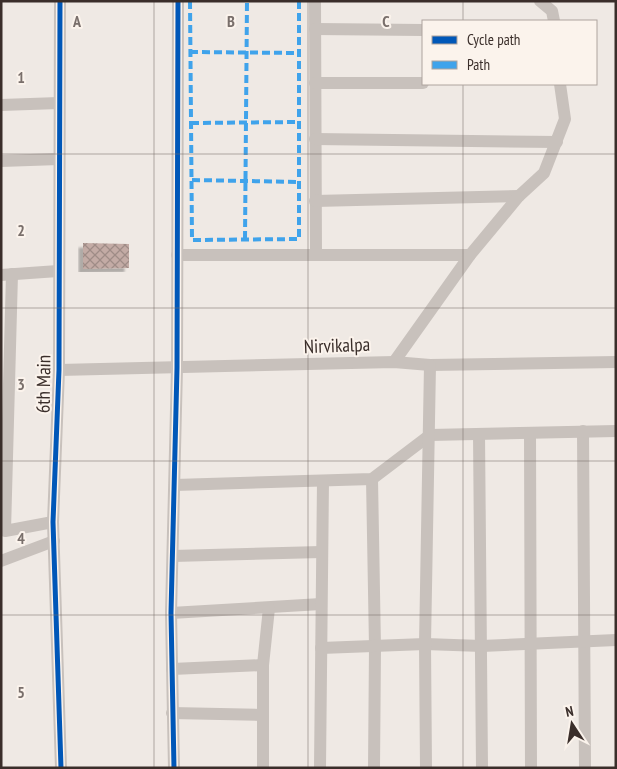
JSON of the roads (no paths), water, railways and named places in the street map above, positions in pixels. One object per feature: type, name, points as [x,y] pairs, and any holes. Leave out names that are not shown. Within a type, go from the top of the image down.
[{"type":"street","name":"6th Main","points":[[60,1],[58,159],[59,370],[52,522],[61,768]]},
{"type":"street","points":[[174,768],[172,613],[177,368],[178,1]]},
{"type":"street","points":[[315,1],[316,255]]},
{"type":"street","points":[[540,1],[552,11],[554,20]]},
{"type":"street","points":[[315,29],[422,30]]},
{"type":"street","points":[[315,83],[422,83]]},
{"type":"street","points":[[394,362],[470,255],[519,196],[544,173],[564,119],[560,85]]},
{"type":"street","points":[[1,106],[59,103]]},
{"type":"street","points":[[316,139],[557,142]]},
{"type":"street","points":[[1,161],[58,159]]},
{"type":"street","points":[[316,201],[519,196]]},
{"type":"street","points":[[177,255],[470,255]]},
{"type":"street","points":[[52,522],[5,531],[7,275],[58,271]]},
{"type":"street","name":"Nirvikalpa","points":[[59,370],[394,362],[430,364],[616,362]]},
{"type":"street","points":[[426,768],[425,644],[430,364]]},
{"type":"street","points":[[584,431],[584,768]]},
{"type":"street","points":[[175,485],[372,479],[430,435],[616,431]]},
{"type":"street","points":[[530,433],[531,768]]},
{"type":"street","points":[[479,434],[482,768]]},
{"type":"street","points":[[372,479],[375,647],[374,768]]},
{"type":"street","points":[[320,768],[323,481]]},
{"type":"street","points":[[1,561],[54,541]]},
{"type":"street","points":[[173,556],[321,552]]},
{"type":"street","points":[[172,613],[321,604]]},
{"type":"street","points":[[263,768],[263,665],[268,608]]},
{"type":"street","points":[[321,648],[425,644],[482,646],[616,640]]},
{"type":"street","points":[[172,669],[263,665]]},
{"type":"street","points":[[172,713],[263,715]]}]
